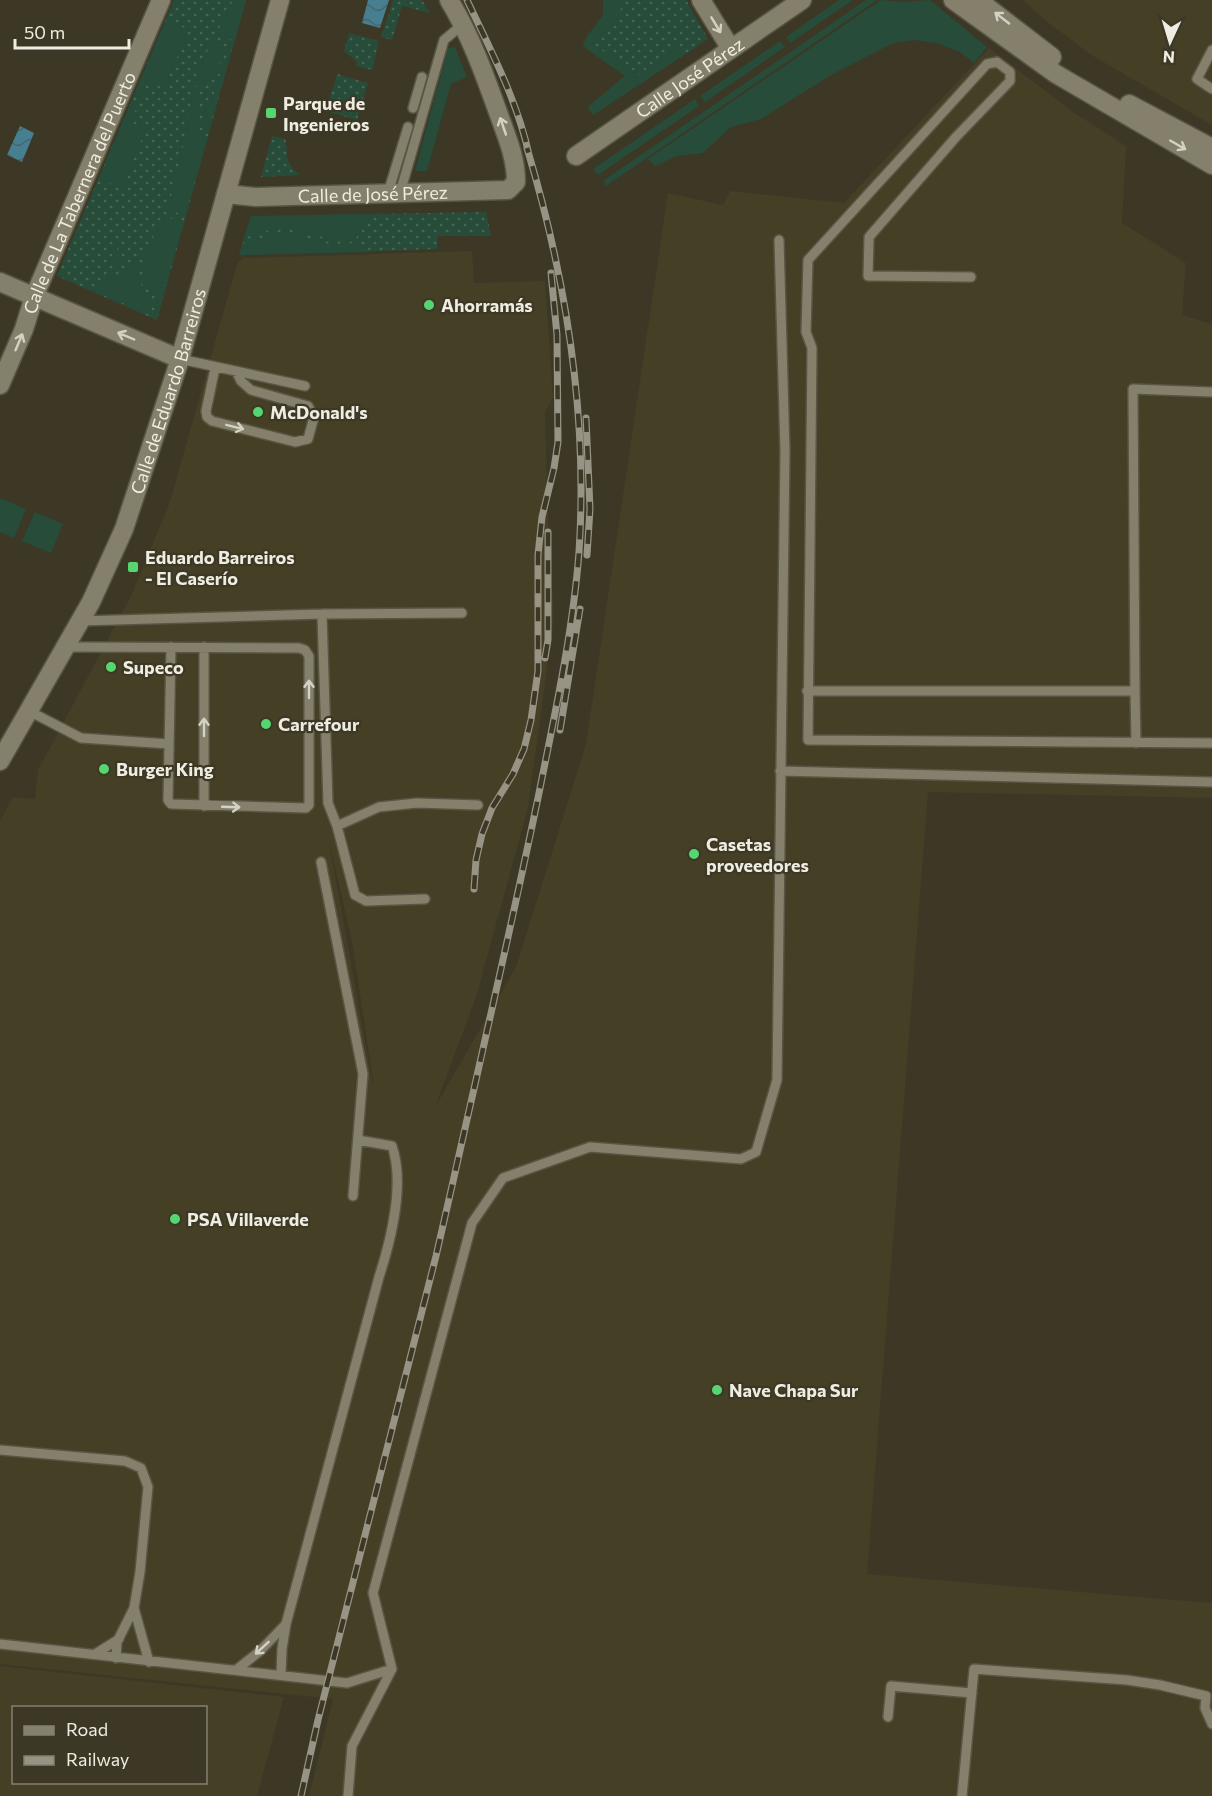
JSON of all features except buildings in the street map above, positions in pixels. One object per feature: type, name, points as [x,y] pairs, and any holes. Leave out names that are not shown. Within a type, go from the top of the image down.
[{"type":"street","name":"Calle de La Tabernera del Puerto","points":[[0,385],[24,329],[34,297],[160,0]]},
{"type":"street","name":"Calle de Eduardo Barreiros","points":[[2,755],[91,602],[124,529],[180,359],[280,0]]},
{"type":"street","points":[[449,0],[462,25]]},
{"type":"street","points":[[701,0],[731,49]]},
{"type":"street","name":"Calle José Pérez","points":[[576,156],[802,0]]},
{"type":"street","points":[[953,0],[1056,74],[1212,165]]},
{"type":"street","points":[[978,0],[1055,59],[1103,90],[1212,148]]},
{"type":"street","name":"Calle de José Pérez","points":[[226,194],[256,197],[508,190],[516,182],[516,165],[486,79],[462,25]]},
{"type":"street","points":[[0,282],[180,359]]},
{"type":"lane","points":[[394,193],[444,40],[462,25]]},
{"type":"lane","points":[[1212,50],[1197,79],[1212,90]]},
{"type":"lane","points":[[971,277],[868,276],[869,237],[956,137],[1010,81],[1010,72],[997,62],[987,64],[808,260],[806,332],[812,348],[808,740],[1212,743]]},
{"type":"lane","points":[[413,108],[422,77]]},
{"type":"lane","points":[[394,193],[408,127]]},
{"type":"lane","points":[[348,1796],[352,1746],[392,1669],[373,1593],[472,1223],[503,1178],[590,1147],[741,1159],[756,1152],[777,1080],[785,451],[779,240]]},
{"type":"lane","points":[[180,359],[305,386]]},
{"type":"lane","points":[[215,368],[206,411],[207,417],[212,421],[296,442],[309,439],[314,417],[308,406],[251,390],[241,381],[236,371]]},
{"type":"lane","points":[[1136,743],[1133,389],[1212,392]]},
{"type":"lane","points":[[80,621],[322,614],[462,613]]},
{"type":"lane","points":[[322,614],[328,803],[337,826],[355,895],[366,901],[425,899]]},
{"type":"lane","points":[[65,647],[171,647],[204,647],[299,648],[305,650],[309,656],[309,805],[302,810],[171,804],[168,800],[171,647]]},
{"type":"lane","points":[[204,647],[204,806]]},
{"type":"lane","points":[[807,691],[1135,690]]},
{"type":"lane","points":[[29,711],[81,738],[170,744]]},
{"type":"lane","points":[[780,771],[1212,782]]},
{"type":"lane","points":[[337,826],[379,807],[417,803],[478,805]]},
{"type":"lane","points":[[321,862],[363,1074],[353,1196]]},
{"type":"lane","points":[[281,1676],[286,1624],[390,1243],[398,1173],[396,1158],[392,1146],[358,1140]]},
{"type":"lane","points":[[0,1450],[125,1461],[141,1468],[148,1487],[140,1572],[135,1608],[118,1640],[116,1658]]},
{"type":"lane","points":[[135,1608],[149,1662]]},
{"type":"lane","points":[[236,1670],[260,1651],[286,1624]]},
{"type":"lane","points":[[95,1654],[118,1640]]},
{"type":"lane","points":[[0,1644],[347,1683],[392,1669]]},
{"type":"lane","points":[[962,1796],[974,1669],[1127,1680],[1160,1685],[1206,1696],[1205,1708],[1212,1724]]},
{"type":"lane","points":[[888,1717],[891,1686],[972,1693]]},
{"type":"shaded area","points":[[1023,0],[1212,0],[1212,125],[1093,56],[1045,20]]},
{"type":"shaded area","points":[[989,48],[1073,112],[1126,146],[1122,223],[1186,263],[1182,315],[1212,324],[1212,798],[928,792],[867,1574],[1212,1603],[1212,1796],[309,1796],[333,1699],[0,1664],[0,821],[13,797],[35,799],[38,770],[131,596],[170,502],[237,264],[243,258],[472,251],[474,283],[545,281],[553,397],[545,413],[554,617],[528,808],[476,997],[435,1107],[516,967],[586,744],[668,193],[723,205],[730,191],[844,203]],"holes":[[[329,841],[352,942],[374,1087]]]},
{"type":"shaded area","points":[[0,1666],[284,1697],[257,1796],[0,1796]]},
{"type":"green space","points":[[174,0],[246,0],[157,320],[57,276]]},
{"type":"green space","points":[[233,0],[246,0],[235,41],[216,34]]},
{"type":"green space","points":[[393,0],[422,0],[430,13],[402,6],[392,40],[381,37]]},
{"type":"green space","points":[[603,0],[686,0],[708,39],[593,115],[588,107],[625,76],[583,46],[586,38],[603,15]]},
{"type":"green space","points":[[603,0],[617,0],[624,5],[593,44],[638,75],[676,49],[684,55],[593,115],[588,107],[625,76],[583,46],[586,38],[603,15]]},
{"type":"green space","points":[[839,0],[853,0],[790,43],[786,37]]},
{"type":"green space","points":[[866,0],[877,0],[606,186],[603,181]]},
{"type":"green space","points":[[881,0],[902,2],[930,0],[987,47],[974,63],[960,52],[936,43],[913,40],[893,43],[831,75],[761,119],[731,127],[703,153],[677,156],[655,166],[648,159]]},
{"type":"green space","points":[[166,20],[189,30],[164,88],[148,82],[141,97],[134,95]]},
{"type":"green space","points":[[349,33],[379,41],[372,70],[356,66],[357,62],[344,51]]},
{"type":"green space","points":[[212,41],[220,43],[219,68],[213,77],[201,83],[195,78]]},
{"type":"green space","points":[[780,41],[785,47],[705,102],[700,96]]},
{"type":"green space","points":[[230,47],[232,49],[209,129],[204,126],[204,112],[214,95],[214,83],[221,73]]},
{"type":"green space","points":[[455,47],[467,77],[451,84],[427,171],[415,171],[448,48]]},
{"type":"green space","points":[[337,74],[368,83],[357,120],[326,111]]},
{"type":"green space","points":[[195,86],[199,90],[198,127],[207,139],[185,216],[168,209]]},
{"type":"green space","points":[[695,99],[699,106],[598,175],[593,169]]},
{"type":"green space","points":[[130,104],[137,107],[130,122],[146,129],[127,174],[125,189],[99,179]]},
{"type":"green space","points":[[272,136],[286,139],[289,162],[300,175],[261,177]]},
{"type":"green space","points":[[486,212],[491,236],[438,236],[437,249],[239,255],[251,216]]},
{"type":"green space","points":[[373,214],[355,239],[330,239],[277,228],[244,238],[251,216]]},
{"type":"green space","points":[[164,216],[183,223],[157,317],[154,316],[157,301],[145,278],[144,261]]},
{"type":"green space","points":[[278,233],[329,244],[354,243],[371,252],[239,255],[243,243]]},
{"type":"green space","points":[[117,246],[119,263],[114,279],[138,259],[140,281],[152,300],[150,315],[93,290],[105,283],[112,274],[114,263],[110,249]]},
{"type":"green space","points":[[0,498],[26,509],[14,538],[0,532]]},
{"type":"green space","points":[[35,512],[63,524],[51,553],[22,541]]},
{"type":"water","points":[[368,0],[389,0],[380,28],[362,23]]},
{"type":"water","points":[[20,126],[34,133],[22,162],[7,155]]},
{"type":"railway","points":[[467,0],[511,96],[529,155]]},
{"type":"railway","points":[[301,1796],[318,1720],[436,1256],[528,847],[568,644],[579,552],[581,501],[577,399],[563,297],[541,197],[527,148]]},
{"type":"railway","points":[[474,889],[476,860],[482,834],[492,808],[513,774],[524,749],[538,671],[538,555],[542,517],[558,442],[557,335],[551,273]]},
{"type":"railway","points":[[586,418],[590,509],[587,555]]},
{"type":"railway","points":[[545,658],[548,640],[548,532]]},
{"type":"railway","points":[[560,730],[580,609]]},
{"type":"place","name":"Parque de Ingenieros","points":[[271,113]]},
{"type":"place","name":"Ahorramás","points":[[429,305]]},
{"type":"place","name":"McDonald's","points":[[258,412]]},
{"type":"place","name":"Eduardo Barreiros - El Caserío","points":[[133,567]]},
{"type":"place","name":"Supeco","points":[[111,667]]},
{"type":"place","name":"Carrefour","points":[[266,724]]},
{"type":"place","name":"Burger King","points":[[104,769]]},
{"type":"place","name":"Casetas proveedores","points":[[694,854]]},
{"type":"place","name":"PSA Villaverde","points":[[175,1219]]},
{"type":"place","name":"Nave Chapa Sur","points":[[717,1390]]}]
